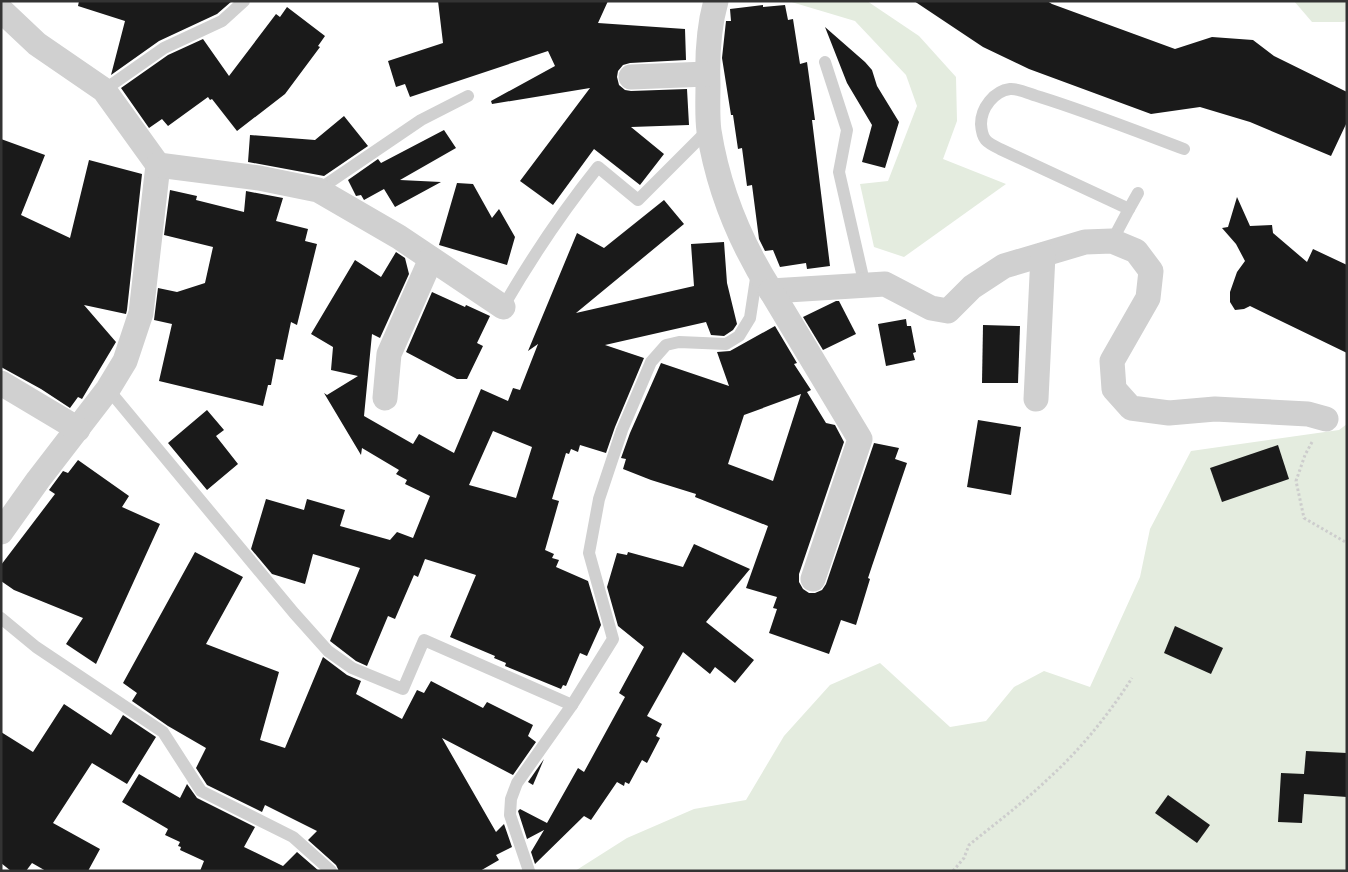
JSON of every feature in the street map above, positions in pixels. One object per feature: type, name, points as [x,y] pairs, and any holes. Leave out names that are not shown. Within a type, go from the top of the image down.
[{"type":"street","points":[[716,1],[709,24],[707,74],[709,129],[717,172],[736,229],[758,270],[860,439],[813,579]]},
{"type":"street","points":[[1,10],[37,44],[104,90],[158,165],[141,314],[125,361],[108,389],[38,480],[1,532]]},
{"type":"street","points":[[631,77],[707,74]]},
{"type":"street","points":[[158,165],[259,178],[318,190],[399,237],[502,307]]},
{"type":"street","points":[[771,291],[885,284],[930,308],[948,311],[972,287],[1004,266],[1085,242],[1112,241],[1136,251],[1151,271],[1148,298],[1112,361],[1114,388],[1131,408],[1169,413],[1215,409],[1299,413],[1326,419]]},
{"type":"street","points":[[1036,399],[1043,255]]},
{"type":"street","points":[[386,398],[389,354],[431,259]]},
{"type":"street","points":[[1,383],[78,429]]},
{"type":"lane","points":[[104,90],[164,48],[222,21],[244,1]]},
{"type":"lane","points":[[825,62],[847,130],[839,172],[865,286]]},
{"type":"lane","points":[[1129,209],[988,143],[983,138],[981,123],[983,110],[995,95],[1011,88],[1077,108],[1184,149]]},
{"type":"lane","points":[[318,190],[421,120],[468,96]]},
{"type":"lane","points":[[502,307],[567,206],[598,167],[638,200],[709,129]]},
{"type":"lane","points":[[1112,241],[1138,193]]},
{"type":"lane","points":[[529,871],[510,815],[511,799],[517,783],[572,705],[612,639],[589,553],[599,499],[622,430],[651,362],[666,345],[679,342],[726,344],[739,336],[750,318],[758,270]]},
{"type":"lane","points":[[108,389],[294,613],[328,651],[352,668],[404,689],[424,640],[572,705]]},
{"type":"lane","points":[[1,618],[36,647],[163,732],[201,791],[294,837],[331,871]]},
{"type":"path","points":[[1326,419],[1305,455],[1296,481],[1304,518],[1347,543]]},
{"type":"path","points":[[953,871],[964,858],[970,845],[1050,778],[1069,758],[1111,711],[1132,678]]},
{"type":"shaded area","points":[[788,1],[867,1],[919,36],[956,77],[957,121],[943,159],[1006,184],[904,257],[874,247],[860,184],[888,181],[917,106],[906,75],[855,21]]},
{"type":"shaded area","points":[[1294,1],[1347,1],[1347,19],[1344,22],[1312,22]]},
{"type":"shaded area","points":[[1347,424],[1347,871],[575,871],[627,838],[694,809],[746,800],[784,736],[830,685],[880,663],[950,727],[986,721],[1014,687],[1044,671],[1090,687],[1140,577],[1150,529],[1191,451],[1339,430]]},
{"type":"building","points":[[79,1],[232,1],[217,14],[159,41],[111,75],[125,21],[78,6]]},
{"type":"building","points":[[438,1],[608,1],[598,23],[685,29],[686,60],[630,63],[623,65],[618,71],[617,77],[619,85],[625,90],[687,89],[689,125],[631,127],[664,154],[640,185],[594,149],[553,205],[520,181],[590,88],[492,104],[491,101],[555,66],[548,51],[410,97],[405,84],[396,87],[388,61],[443,43]]},
{"type":"building","points":[[914,1],[1047,1],[1175,49],[1212,37],[1253,40],[1274,56],[1347,92],[1347,122],[1331,156],[1250,122],[1200,107],[1151,114],[1029,69],[983,47]]},
{"type":"building","points":[[763,5],[763,7],[785,5],[788,20],[793,19],[800,64],[807,62],[815,120],[812,120],[830,266],[807,269],[806,263],[780,267],[773,250],[765,251],[759,239],[752,185],[747,186],[742,148],[738,149],[722,58],[726,21],[731,21],[730,9]]},
{"type":"building","points":[[287,7],[325,36],[318,46],[320,47],[285,94],[237,131],[212,99],[210,100],[208,97],[168,126],[162,119],[149,128],[121,88],[168,55],[203,39],[229,76],[276,14],[280,17]]},
{"type":"building","points":[[825,27],[872,70],[877,86],[899,122],[885,168],[862,162],[872,125],[847,83]]},
{"type":"building","points":[[344,116],[368,146],[324,176],[248,162],[250,135],[315,140]]},
{"type":"building","points":[[444,130],[456,148],[400,180],[441,182],[395,207],[384,189],[364,200],[361,195],[356,196],[348,180],[378,159],[381,163]]},
{"type":"building","points":[[1,139],[45,155],[21,215],[70,238],[89,160],[142,174],[126,314],[84,305],[116,342],[82,399],[78,397],[70,408],[41,389],[1,367]]},
{"type":"building","points":[[457,183],[473,184],[492,218],[499,209],[515,237],[507,265],[439,245]]},
{"type":"building","points":[[170,190],[197,196],[196,200],[244,212],[246,191],[283,198],[276,221],[308,229],[305,241],[317,244],[297,325],[291,322],[283,360],[276,359],[271,385],[268,385],[263,406],[159,381],[172,324],[154,320],[158,288],[177,292],[205,283],[213,247],[164,235]]},
{"type":"building","points":[[1237,197],[1250,226],[1272,225],[1273,233],[1307,262],[1313,249],[1347,265],[1347,353],[1250,306],[1235,310],[1230,302],[1230,292],[1237,272],[1245,261],[1236,244],[1222,228],[1228,227]]},
{"type":"building","points":[[664,200],[684,224],[576,313],[694,286],[691,244],[724,242],[727,283],[737,324],[733,330],[724,336],[711,335],[706,322],[605,345],[644,358],[606,453],[580,445],[578,452],[571,449],[569,454],[566,453],[552,499],[559,501],[545,550],[554,554],[552,558],[559,560],[556,567],[588,581],[601,625],[587,656],[580,653],[566,686],[563,685],[561,689],[505,666],[506,663],[494,658],[495,656],[450,637],[476,575],[425,559],[418,577],[414,575],[395,619],[388,616],[367,666],[356,661],[330,641],[360,568],[313,554],[305,584],[272,574],[251,549],[266,499],[304,510],[307,499],[345,510],[340,526],[390,540],[397,532],[413,538],[430,496],[405,484],[407,480],[396,474],[399,470],[362,448],[361,455],[324,393],[327,395],[358,376],[331,370],[333,347],[311,334],[355,260],[381,277],[396,252],[405,258],[409,274],[380,338],[372,334],[364,416],[413,444],[419,434],[454,453],[481,389],[508,401],[513,388],[520,390],[538,344],[528,351],[577,233],[604,248]],"holes":[[[493,431],[532,447],[516,498],[469,485]]]},
{"type":"building","points":[[432,292],[490,316],[477,343],[483,346],[467,379],[457,379],[406,352]]},
{"type":"building","points":[[839,301],[856,334],[823,350],[803,317]]},
{"type":"building","points":[[906,319],[907,326],[911,326],[916,352],[913,353],[915,360],[886,366],[878,324]]},
{"type":"building","points":[[983,325],[1020,326],[1018,383],[982,383]]},
{"type":"building","points":[[775,326],[797,363],[794,364],[811,390],[807,392],[826,423],[835,425],[844,442],[799,574],[799,582],[803,589],[809,593],[822,590],[826,584],[874,443],[899,448],[895,459],[907,463],[868,578],[870,579],[856,625],[841,620],[829,654],[769,633],[777,609],[773,608],[777,597],[746,588],[768,526],[695,497],[696,494],[623,469],[626,459],[621,458],[661,363],[729,386],[717,352],[730,351]],"holes":[[[801,394],[773,481],[728,464],[744,415]]]},
{"type":"building","points":[[207,410],[224,430],[216,436],[238,464],[207,490],[168,443]]},
{"type":"building","points":[[978,420],[1021,427],[1011,495],[967,487]]},
{"type":"building","points":[[1278,445],[1289,479],[1222,502],[1210,468]]},
{"type":"building","points":[[78,460],[129,496],[122,507],[160,524],[96,664],[66,644],[83,618],[14,590],[1,581],[1,565],[55,494],[49,490],[63,471],[68,473]]},
{"type":"building","points":[[694,544],[750,569],[706,622],[754,660],[735,683],[715,667],[710,674],[683,652],[647,716],[662,724],[656,736],[660,738],[647,763],[642,760],[629,784],[625,782],[624,786],[617,782],[591,820],[584,816],[535,864],[531,852],[544,830],[527,839],[518,811],[520,809],[547,823],[578,768],[584,772],[625,697],[619,693],[644,647],[618,626],[607,587],[617,553],[627,555],[628,552],[683,567]]},
{"type":"building","points":[[195,552],[243,577],[206,644],[279,672],[260,740],[285,748],[323,657],[347,675],[361,681],[356,694],[402,719],[417,690],[424,693],[431,681],[483,708],[487,702],[533,725],[528,736],[536,742],[513,775],[442,738],[496,832],[504,824],[512,847],[496,855],[499,860],[480,871],[339,871],[336,865],[308,840],[317,831],[265,805],[262,812],[207,785],[196,768],[206,748],[168,726],[132,701],[137,693],[123,683]]},
{"type":"building","points":[[1175,626],[1223,648],[1211,674],[1164,653]]},
{"type":"building","points":[[64,704],[111,735],[123,715],[156,737],[127,784],[92,763],[53,823],[100,849],[88,871],[46,871],[32,863],[26,871],[11,871],[1,863],[1,732],[33,752]]},
{"type":"building","points":[[1306,751],[1347,753],[1347,797],[1304,794],[1302,823],[1278,822],[1281,773],[1304,774]]},
{"type":"building","points":[[544,759],[533,785],[528,782]]},
{"type":"building","points":[[139,774],[180,798],[187,784],[197,798],[255,827],[244,847],[283,866],[297,852],[319,871],[200,871],[204,861],[180,850],[181,847],[178,846],[180,842],[165,835],[168,829],[122,802]]},
{"type":"building","points":[[1168,795],[1210,825],[1197,843],[1155,813]]}]
